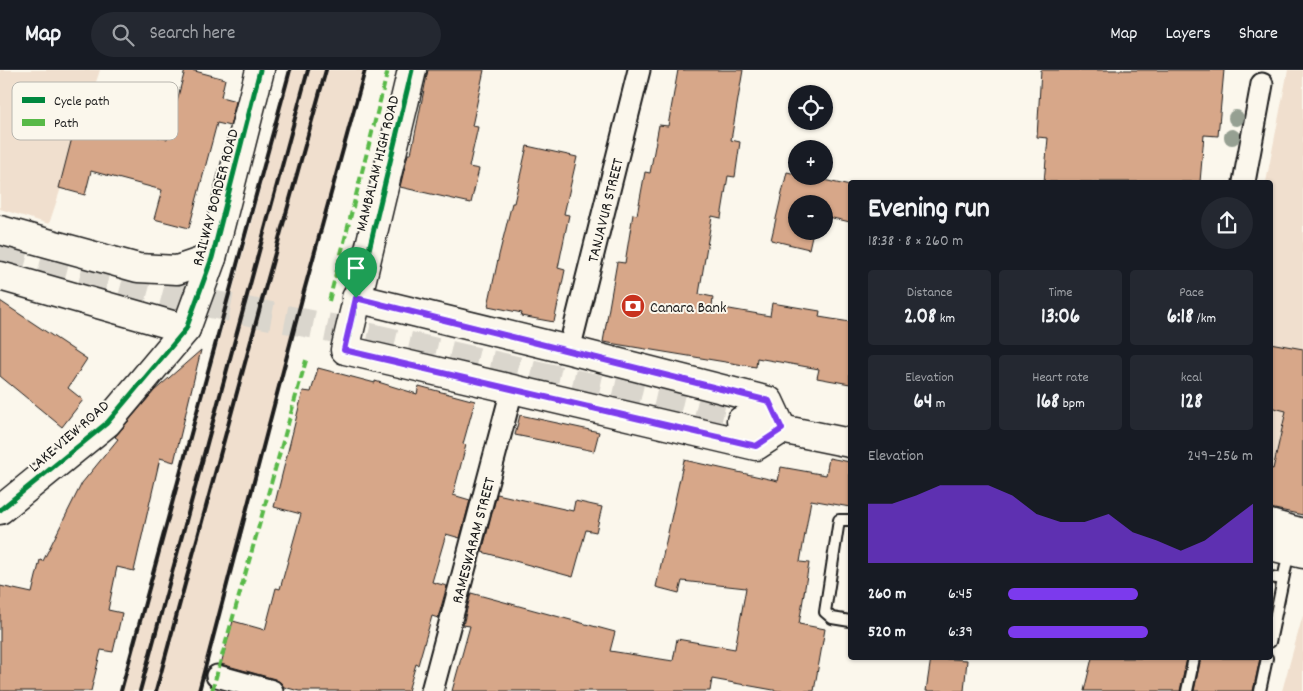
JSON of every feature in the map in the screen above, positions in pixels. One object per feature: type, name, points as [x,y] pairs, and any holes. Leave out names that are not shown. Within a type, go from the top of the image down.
[{"type":"street","name":"RAILWAY BORDER ROAD","points":[[186,329],[212,258],[260,70]]},
{"type":"street","name":"MAMBALAM HIGH ROAD","points":[[412,70],[344,350],[512,390]]},
{"type":"street","name":"TANJAVUR STREET","points":[[569,350],[638,70]]},
{"type":"street","points":[[1244,180],[1262,84]]},
{"type":"street","points":[[0,230],[138,268],[177,270],[212,258]]},
{"type":"street","points":[[0,276],[186,329]]},
{"type":"street","points":[[356,298],[769,401],[782,429]]},
{"type":"street","name":"LAKE VIEW ROAD","points":[[0,510],[107,423],[186,329]]},
{"type":"street","points":[[512,390],[756,446],[782,429]]},
{"type":"street","name":"RAMESWARAM STREET","points":[[432,691],[512,390]]},
{"type":"street","points":[[741,421],[848,443]]},
{"type":"street","points":[[1273,527],[1291,546]]},
{"type":"street","points":[[217,676],[272,691]]},
{"type":"lane","points":[[848,520],[839,520],[825,612],[832,618],[848,621]]},
{"type":"lane","points":[[1273,627],[1291,546]]},
{"type":"lane","points":[[1273,577],[1283,579]]},
{"type":"lane","points":[[1187,691],[1194,660]]},
{"type":"lane","points":[[1260,691],[1267,660]]},
{"type":"shaded area","points":[[0,70],[100,70],[96,82],[12,82],[12,140],[77,140],[49,224],[0,209]]},
{"type":"shaded area","points":[[291,70],[367,70],[303,291],[200,691],[122,691],[250,227]]},
{"type":"shaded area","points":[[1288,70],[1303,70],[1303,514],[1273,508],[1273,180],[1266,180]]},
{"type":"shaded area","points":[[1303,615],[1303,691],[1282,691]]},
{"type":"building","points":[[185,70],[191,70],[225,79],[221,97],[236,101],[230,126],[217,123],[189,228],[154,219],[162,190],[91,171],[85,195],[59,188],[71,140],[178,140],[178,97]]},
{"type":"building","points":[[428,70],[484,70],[472,126],[478,127],[469,167],[479,169],[471,203],[400,187],[408,154],[411,154]]},
{"type":"building","points":[[678,70],[743,70],[731,140],[740,142],[735,177],[728,176],[721,218],[712,216],[699,294],[713,297],[712,306],[770,316],[772,303],[820,311],[819,317],[848,322],[848,384],[817,378],[819,369],[757,358],[756,367],[603,342],[617,262],[625,263],[633,214],[637,215],[645,172],[650,173],[659,125],[668,126]]},
{"type":"building","points":[[1041,70],[1224,70],[1218,136],[1204,135],[1200,180],[1044,180],[1048,138],[1037,137]]},
{"type":"building","points":[[527,146],[577,157],[564,214],[569,215],[558,268],[565,270],[554,322],[521,316],[522,313],[488,306]]},
{"type":"building","points":[[787,172],[788,185],[833,185],[833,182],[848,186],[848,222],[833,218],[833,195],[788,195],[788,240],[811,240],[809,249],[771,240]]},
{"type":"building","points":[[0,301],[87,359],[68,388],[83,400],[62,427],[0,376]]},
{"type":"building","points":[[1273,344],[1303,349],[1303,515],[1273,509],[1273,469],[1286,411],[1273,408]]},
{"type":"building","points":[[201,350],[174,462],[160,458],[134,571],[117,567],[108,610],[122,613],[113,652],[101,650],[91,691],[0,691],[0,586],[32,593],[40,560],[43,561],[82,483],[118,439],[115,437],[154,391]]},
{"type":"building","points":[[318,368],[375,383],[375,381],[417,394],[419,386],[475,401],[463,444],[466,445],[453,495],[470,500],[460,538],[446,534],[432,582],[447,586],[438,618],[432,616],[418,665],[416,664],[408,691],[299,691],[284,687],[275,679],[221,664],[233,621],[265,630],[276,588],[280,589],[301,514],[274,507],[303,391],[311,392]]},
{"type":"building","points":[[520,415],[599,432],[594,451],[515,435]]},
{"type":"building","points":[[829,458],[848,462],[848,507],[811,500],[800,562],[809,563],[799,624],[825,629],[814,691],[779,691],[712,679],[710,691],[452,691],[470,626],[463,625],[471,593],[615,632],[610,651],[673,661],[677,639],[735,649],[746,588],[682,581],[679,593],[656,587],[684,460],[778,481],[781,467],[826,475]]},
{"type":"building","points":[[497,494],[573,511],[575,501],[602,507],[596,532],[586,530],[573,577],[482,552]]},
{"type":"building","points":[[931,660],[967,660],[964,691],[926,691]]},
{"type":"building","points":[[1092,660],[1187,660],[1180,691],[1084,691]]},
{"type":"building","points":[[1201,660],[1260,660],[1253,691],[1194,691]]},
{"type":"tunnel","points":[[0,250],[181,298],[331,328],[741,421]]},
{"type":"railway","points":[[121,691],[290,70]]},
{"type":"railway","points":[[140,691],[308,70]]},
{"type":"railway","points":[[156,691],[326,70]]},
{"type":"railway","points":[[199,691],[304,291],[365,70]]},
{"type":"marked path","points":[[329,301],[388,70]]},
{"type":"marked path","points":[[212,691],[307,357]]},
{"type":"cycle path","points":[[0,510],[107,423],[186,329],[212,258],[260,70]]},
{"type":"cycle path","points":[[356,298],[569,350],[769,401],[782,429],[756,446],[345,350],[412,70]]},
{"type":"place","name":"Canara Bank","points":[[633,306]]},
{"type":"route","points":[[356,298],[769,401],[782,429],[756,446],[344,350],[356,298]]}]
